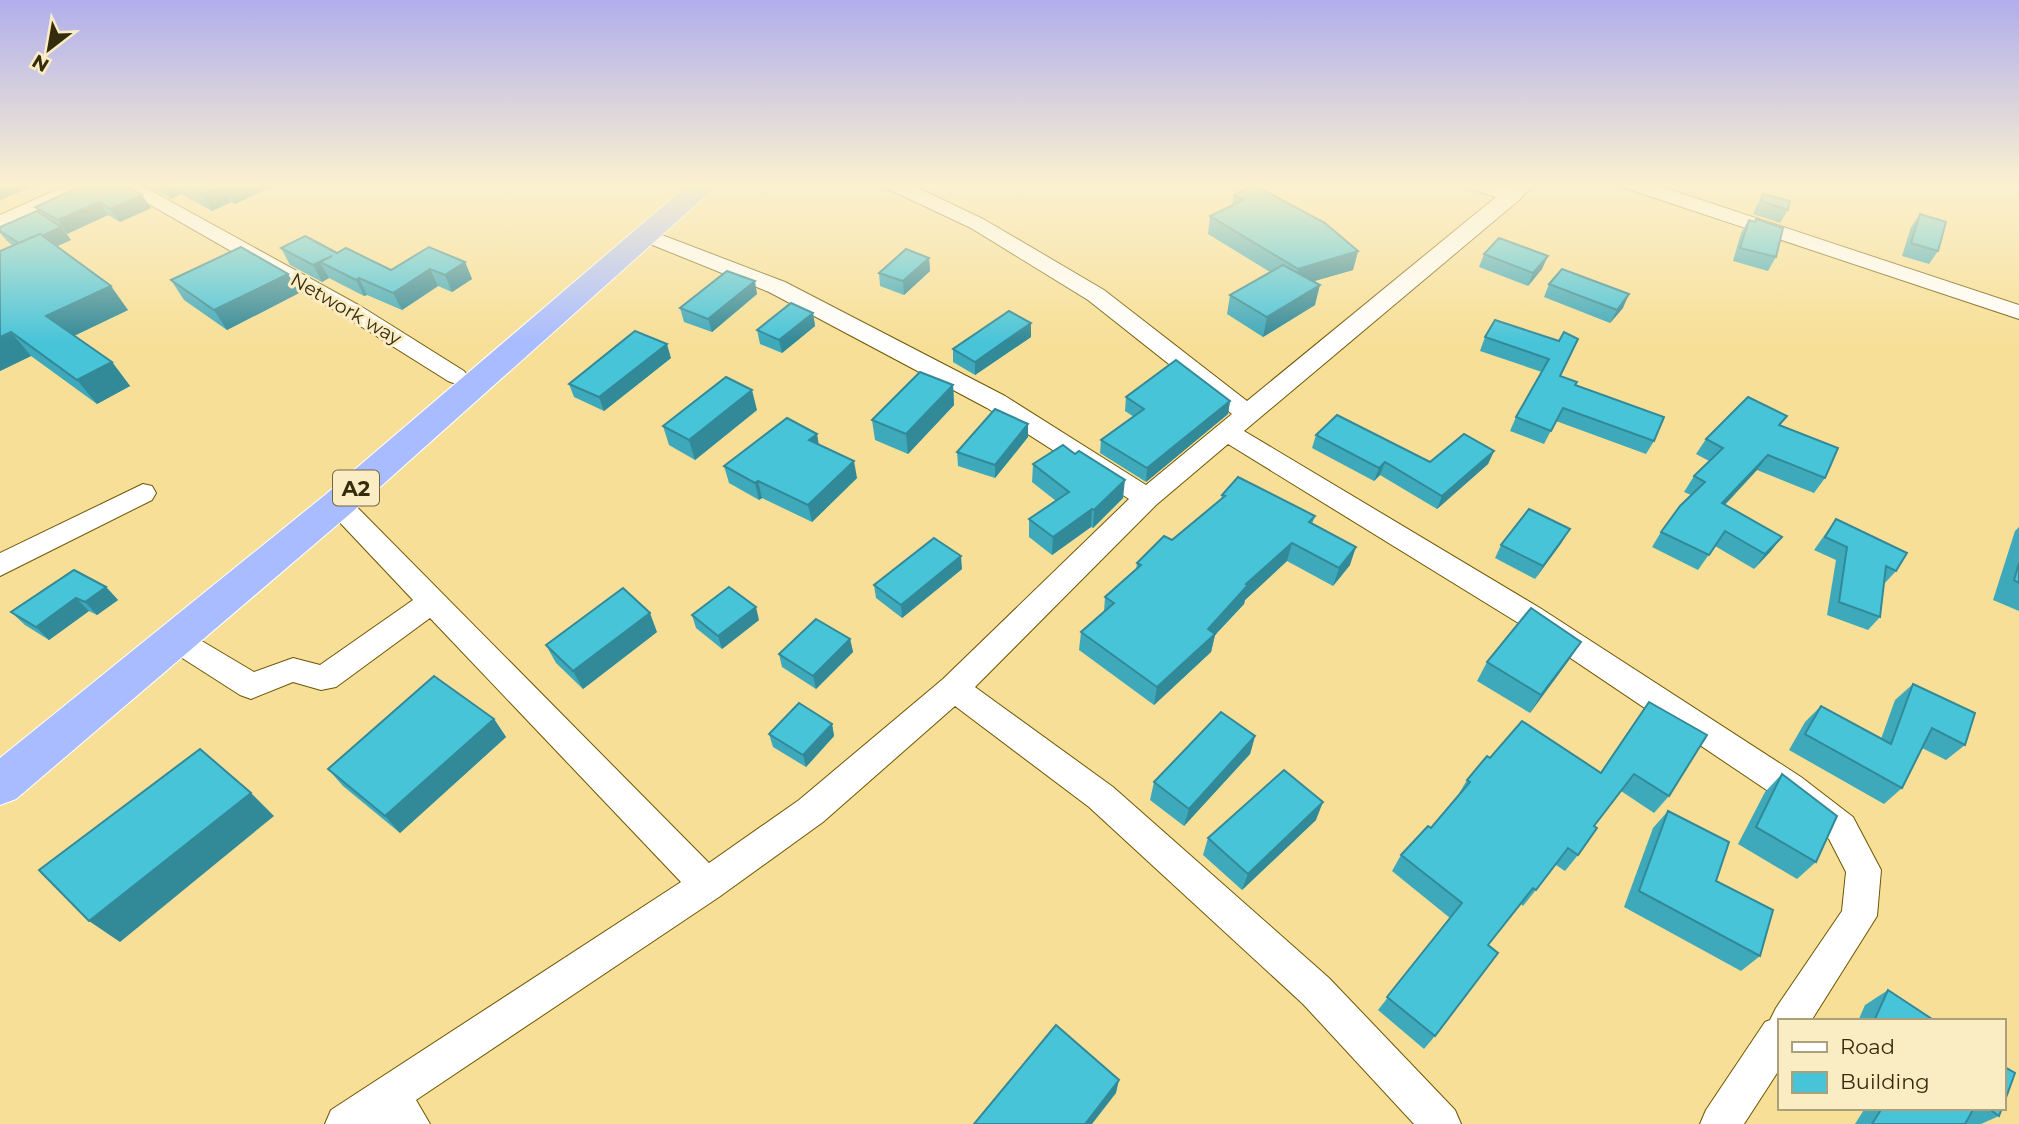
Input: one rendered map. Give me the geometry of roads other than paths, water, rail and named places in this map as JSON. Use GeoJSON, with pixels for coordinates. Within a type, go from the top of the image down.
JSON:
{"type":"FeatureCollection","features":[{"type":"Feature","properties":{"kind":"highway","name":"A2"},"geometry":{"type":"LineString","coordinates":[[0,759],[623,236]]}},
{"type":"Feature","properties":{"kind":"highway","name":"A2"},"geometry":{"type":"LineString","coordinates":[[0,785],[338,504],[646,236]]}},
{"type":"Feature","properties":{"kind":"street","name":"Network way"},"geometry":{"type":"LineString","coordinates":[[218,236],[354,312],[456,376]]}},
{"type":"Feature","properties":{"kind":"street"},"geometry":{"type":"LineString","coordinates":[[648,236],[777,287],[984,395],[1147,498]]}},
{"type":"Feature","properties":{"kind":"street"},"geometry":{"type":"LineString","coordinates":[[999,236],[1096,295],[1238,424],[1788,787],[1841,828],[1864,870],[1859,916],[1790,1019]]}},
{"type":"Feature","properties":{"kind":"street"},"geometry":{"type":"LineString","coordinates":[[345,1124],[399,1110],[811,811],[954,688],[1147,498],[1462,236]]}},
{"type":"Feature","properties":{"kind":"street"},"geometry":{"type":"LineString","coordinates":[[1791,236],[2019,312]]}},
{"type":"Feature","properties":{"kind":"street"},"geometry":{"type":"LineString","coordinates":[[0,565],[143,493]]}},
{"type":"Feature","properties":{"kind":"street"},"geometry":{"type":"LineString","coordinates":[[338,504],[707,885]]}},
{"type":"Feature","properties":{"kind":"street"},"geometry":{"type":"LineString","coordinates":[[175,639],[251,686],[289,670],[301,670],[317,678],[325,678],[432,601]]}},
{"type":"Feature","properties":{"kind":"street"},"geometry":{"type":"LineString","coordinates":[[954,688],[1101,797],[1316,991],[1441,1124]]}},
{"type":"Feature","properties":{"kind":"street"},"geometry":{"type":"LineString","coordinates":[[1720,1124],[1778,1037]]}}]}
